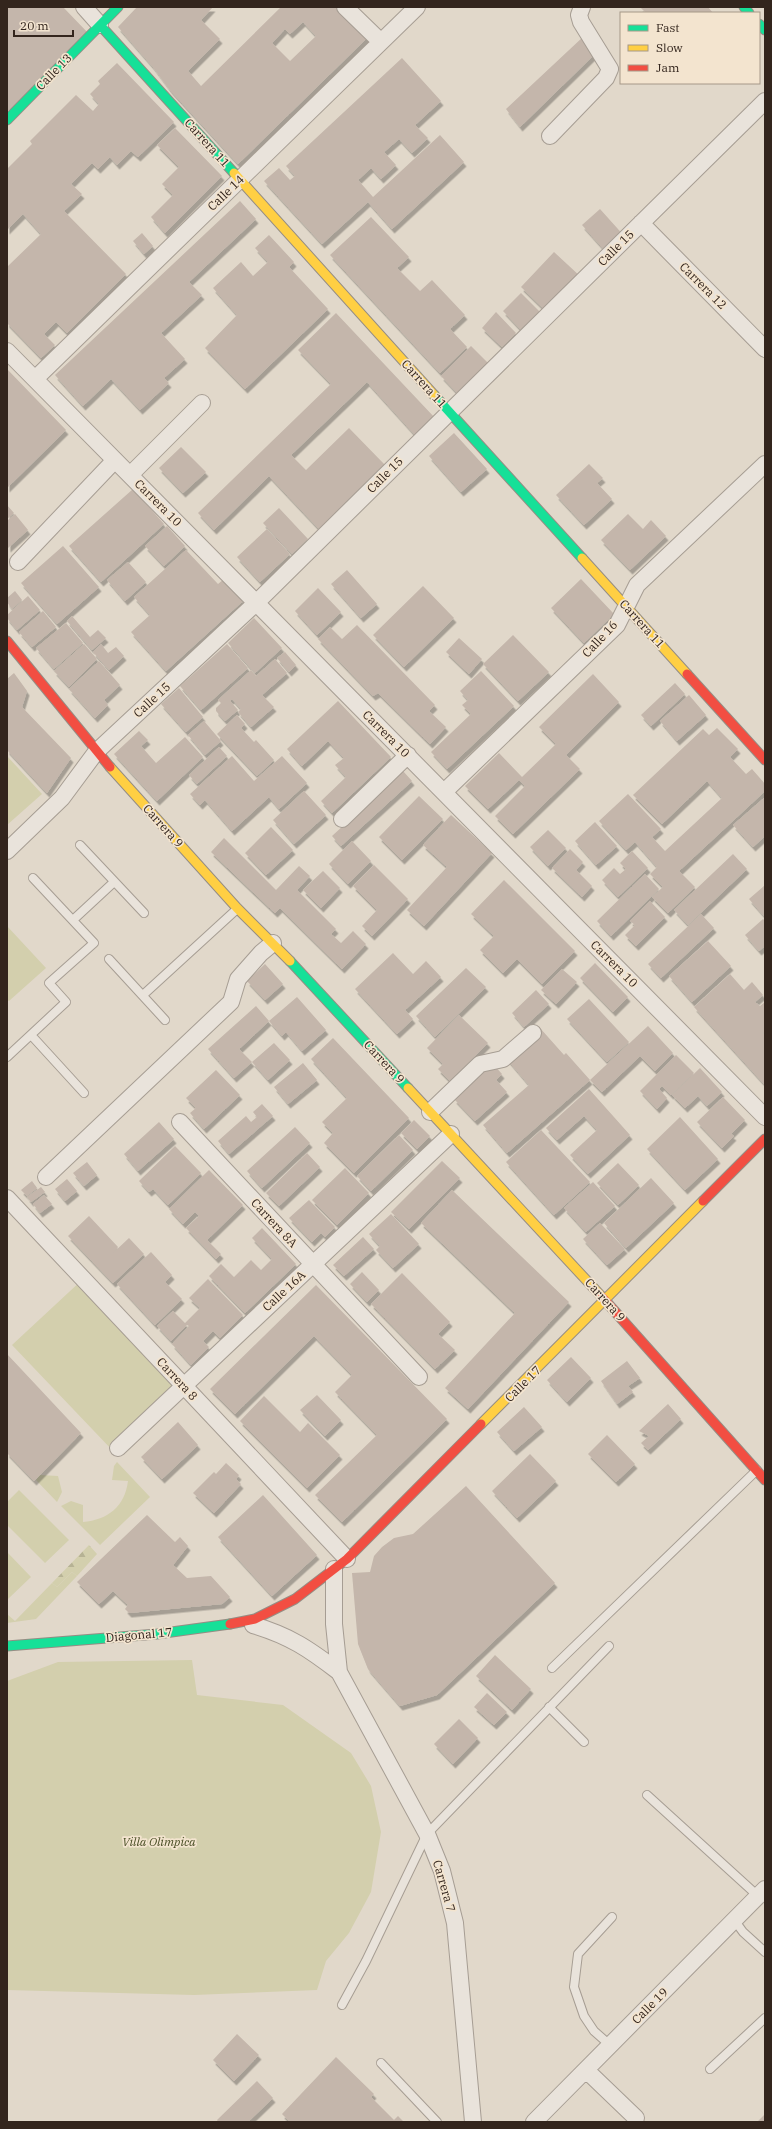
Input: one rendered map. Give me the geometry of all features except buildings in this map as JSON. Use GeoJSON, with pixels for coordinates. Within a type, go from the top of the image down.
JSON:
{"type":"FeatureCollection","features":[{"type":"Feature","properties":{"kind":"main road","name":"Calle 13"},"geometry":{"type":"LineString","coordinates":[[7,120],[118,7]]}},
{"type":"Feature","properties":{"kind":"main road","name":"Carrera 11"},"geometry":{"type":"LineString","coordinates":[[100,25],[765,760]]}},
{"type":"Feature","properties":{"kind":"main road","name":"Carrera 9"},"geometry":{"type":"LineString","coordinates":[[7,641],[96,752],[238,908],[273,943],[606,1301],[758,1470],[765,1480]]}},
{"type":"Feature","properties":{"kind":"main road","name":"Calle 17"},"geometry":{"type":"LineString","coordinates":[[268,1613],[295,1599],[347,1559],[606,1301],[765,1139]]}},
{"type":"Feature","properties":{"kind":"main road","name":"Diagonal 17"},"geometry":{"type":"LineString","coordinates":[[7,1646],[157,1634],[206,1628],[255,1619],[268,1613]]}},
{"type":"Feature","properties":{"kind":"street","name":"Carrera 11"},"geometry":{"type":"LineString","coordinates":[[84,7],[100,25]]}},
{"type":"Feature","properties":{"kind":"street"},"geometry":{"type":"LineString","coordinates":[[345,7],[381,42]]}},
{"type":"Feature","properties":{"kind":"street","name":"Calle 14"},"geometry":{"type":"LineString","coordinates":[[35,379],[417,7]]}},
{"type":"Feature","properties":{"kind":"street"},"geometry":{"type":"LineString","coordinates":[[550,136],[606,78],[610,69],[581,22],[579,15],[582,7]]}},
{"type":"Feature","properties":{"kind":"street","name":"Calle 15"},"geometry":{"type":"LineString","coordinates":[[7,851],[62,798],[96,752],[257,602],[765,101]]}},
{"type":"Feature","properties":{"kind":"street","name":"Carrera 12"},"geometry":{"type":"LineString","coordinates":[[641,224],[765,349]]}},
{"type":"Feature","properties":{"kind":"street","name":"Carrera 10"},"geometry":{"type":"LineString","coordinates":[[7,351],[765,1117]]}},
{"type":"Feature","properties":{"kind":"street"},"geometry":{"type":"LineString","coordinates":[[130,475],[202,403]]}},
{"type":"Feature","properties":{"kind":"street"},"geometry":{"type":"LineString","coordinates":[[18,562],[115,460]]}},
{"type":"Feature","properties":{"kind":"street","name":"Calle 16"},"geometry":{"type":"LineString","coordinates":[[444,792],[617,625],[625,605],[637,584],[765,464]]}},
{"type":"Feature","properties":{"kind":"street"},"geometry":{"type":"LineString","coordinates":[[342,819],[408,756]]}},
{"type":"Feature","properties":{"kind":"street"},"geometry":{"type":"LineString","coordinates":[[46,1176],[232,1002],[238,979],[261,953],[273,943]]}},
{"type":"Feature","properties":{"kind":"street"},"geometry":{"type":"LineString","coordinates":[[430,1112],[480,1064],[503,1059],[533,1033]]}},
{"type":"Feature","properties":{"kind":"street","name":"Carrera 8A"},"geometry":{"type":"LineString","coordinates":[[180,1122],[419,1377]]}},
{"type":"Feature","properties":{"kind":"street","name":"Calle 16A"},"geometry":{"type":"LineString","coordinates":[[118,1448],[451,1134]]}},
{"type":"Feature","properties":{"kind":"street","name":"Carrera 8"},"geometry":{"type":"LineString","coordinates":[[7,1198],[347,1559]]}},
{"type":"Feature","properties":{"kind":"street","name":"Carrera 7"},"geometry":{"type":"LineString","coordinates":[[334,1569],[334,1624],[339,1672],[427,1834],[442,1871],[455,1923],[473,2122]]}},
{"type":"Feature","properties":{"kind":"street","name":"Carrera 7"},"geometry":{"type":"LineString","coordinates":[[253,1625],[278,1632],[294,1640],[339,1672]]}},
{"type":"Feature","properties":{"kind":"street","name":"Calle 19"},"geometry":{"type":"LineString","coordinates":[[534,2122],[762,1893]]}},
{"type":"Feature","properties":{"kind":"street"},"geometry":{"type":"LineString","coordinates":[[586,2070],[636,2118]]}},
{"type":"Feature","properties":{"kind":"lane"},"geometry":{"type":"LineString","coordinates":[[7,658],[15,650]]}},
{"type":"Feature","properties":{"kind":"lane"},"geometry":{"type":"LineString","coordinates":[[80,845],[144,913]]}},
{"type":"Feature","properties":{"kind":"lane"},"geometry":{"type":"LineString","coordinates":[[7,1057],[66,1002],[48,983],[94,943],[33,878]]}},
{"type":"Feature","properties":{"kind":"lane"},"geometry":{"type":"LineString","coordinates":[[73,920],[114,882]]}},
{"type":"Feature","properties":{"kind":"lane"},"geometry":{"type":"LineString","coordinates":[[143,995],[238,908]]}},
{"type":"Feature","properties":{"kind":"lane"},"geometry":{"type":"LineString","coordinates":[[109,959],[165,1020]]}},
{"type":"Feature","properties":{"kind":"lane"},"geometry":{"type":"LineString","coordinates":[[31,1035],[84,1093]]}},
{"type":"Feature","properties":{"kind":"lane"},"geometry":{"type":"LineString","coordinates":[[552,1668],[758,1470]]}},
{"type":"Feature","properties":{"kind":"lane"},"geometry":{"type":"LineString","coordinates":[[342,2005],[366,1961],[427,1834],[609,1646]]}},
{"type":"Feature","properties":{"kind":"lane"},"geometry":{"type":"LineString","coordinates":[[549,1707],[584,1742]]}},
{"type":"Feature","properties":{"kind":"lane"},"geometry":{"type":"LineString","coordinates":[[647,1795],[762,1893]]}},
{"type":"Feature","properties":{"kind":"lane"},"geometry":{"type":"LineString","coordinates":[[611,2046],[594,2031],[584,2016],[574,1987],[578,1954],[612,1917]]}},
{"type":"Feature","properties":{"kind":"lane"},"geometry":{"type":"LineString","coordinates":[[735,1921],[743,1932],[765,1952]]}},
{"type":"Feature","properties":{"kind":"lane"},"geometry":{"type":"LineString","coordinates":[[710,2069],[765,2018]]}},
{"type":"Feature","properties":{"kind":"lane"},"geometry":{"type":"LineString","coordinates":[[381,2063],[438,2122]]}},
{"type":"Feature","properties":{"kind":"green space"},"geometry":{"type":"Polygon","coordinates":[[[7,756],[42,794],[7,825],[7,756]]]}},
{"type":"Feature","properties":{"kind":"green space"},"geometry":{"type":"Polygon","coordinates":[[[7,926],[46,968],[9,1001],[7,1000],[7,926]]]}},
{"type":"Feature","properties":{"kind":"green space"},"geometry":{"type":"Polygon","coordinates":[[[83,1279],[184,1386],[114,1452],[12,1345],[83,1279]]]}},
{"type":"Feature","properties":{"kind":"green space"},"geometry":{"type":"Polygon","coordinates":[[[117,1462],[150,1497],[100,1545],[61,1506],[71,1501],[83,1505],[83,1522],[100,1518],[114,1510],[123,1498],[128,1481],[112,1480],[114,1466],[117,1462]]]}},
{"type":"Feature","properties":{"kind":"green space"},"geometry":{"type":"Polygon","coordinates":[[[40,1475],[58,1476],[62,1492],[57,1502],[36,1480],[40,1475]]]}},
{"type":"Feature","properties":{"kind":"green space"},"geometry":{"type":"Polygon","coordinates":[[[19,1490],[69,1540],[45,1563],[7,1525],[7,1502],[19,1490]]]}},
{"type":"Feature","properties":{"kind":"green space"},"geometry":{"type":"Polygon","coordinates":[[[89,1545],[97,1554],[77,1576],[72,1572],[57,1587],[52,1583],[89,1545]]]}},
{"type":"Feature","properties":{"kind":"green space"},"geometry":{"type":"Polygon","coordinates":[[[7,1552],[31,1577],[8,1599],[7,1598],[7,1552]]]}},
{"type":"Feature","properties":{"kind":"green space"},"geometry":{"type":"Polygon","coordinates":[[[72,1572],[77,1576],[36,1619],[7,1623],[7,1614],[15,1621],[52,1583],[57,1587],[72,1572]]]}},
{"type":"Feature","properties":{"kind":"green space","name":"Villa Olimpica"},"geometry":{"type":"Polygon","coordinates":[[[192,1660],[197,1695],[283,1705],[351,1753],[371,1786],[381,1832],[371,1892],[349,1933],[326,1961],[317,1990],[194,1995],[7,1990],[7,1681],[58,1662],[192,1660]]]}},
{"type":"Feature","properties":{"kind":"traffic: fast"},"geometry":{"type":"LineString","coordinates":[[7,120],[118,7]]}},
{"type":"Feature","properties":{"kind":"traffic: fast"},"geometry":{"type":"LineString","coordinates":[[744,7],[748,12]]}},
{"type":"Feature","properties":{"kind":"traffic: fast"},"geometry":{"type":"LineString","coordinates":[[100,25],[234,173]]}},
{"type":"Feature","properties":{"kind":"traffic: fast"},"geometry":{"type":"LineString","coordinates":[[760,25],[765,30]]}},
{"type":"Feature","properties":{"kind":"traffic: fast"},"geometry":{"type":"LineString","coordinates":[[434,395],[582,558]]}},
{"type":"Feature","properties":{"kind":"traffic: fast"},"geometry":{"type":"LineString","coordinates":[[290,961],[408,1088]]}},
{"type":"Feature","properties":{"kind":"traffic: fast"},"geometry":{"type":"LineString","coordinates":[[7,1646],[157,1634],[230,1624]]}},
{"type":"Feature","properties":{"kind":"traffic: slow"},"geometry":{"type":"LineString","coordinates":[[234,173],[434,395]]}},
{"type":"Feature","properties":{"kind":"traffic: slow"},"geometry":{"type":"LineString","coordinates":[[582,558],[687,674]]}},
{"type":"Feature","properties":{"kind":"traffic: slow"},"geometry":{"type":"LineString","coordinates":[[110,767],[237,908],[290,961]]}},
{"type":"Feature","properties":{"kind":"traffic: slow"},"geometry":{"type":"LineString","coordinates":[[408,1088],[602,1297]]}},
{"type":"Feature","properties":{"kind":"traffic: slow"},"geometry":{"type":"LineString","coordinates":[[481,1424],[703,1201]]}},
{"type":"Feature","properties":{"kind":"traffic: jam"},"geometry":{"type":"LineString","coordinates":[[7,641],[110,767]]}},
{"type":"Feature","properties":{"kind":"traffic: jam"},"geometry":{"type":"LineString","coordinates":[[687,674],[765,760]]}},
{"type":"Feature","properties":{"kind":"traffic: jam"},"geometry":{"type":"LineString","coordinates":[[703,1201],[765,1139]]}},
{"type":"Feature","properties":{"kind":"traffic: jam"},"geometry":{"type":"LineString","coordinates":[[602,1297],[765,1480]]}},
{"type":"Feature","properties":{"kind":"traffic: jam"},"geometry":{"type":"LineString","coordinates":[[230,1624],[255,1619],[295,1599],[347,1559],[481,1424]]}}]}
